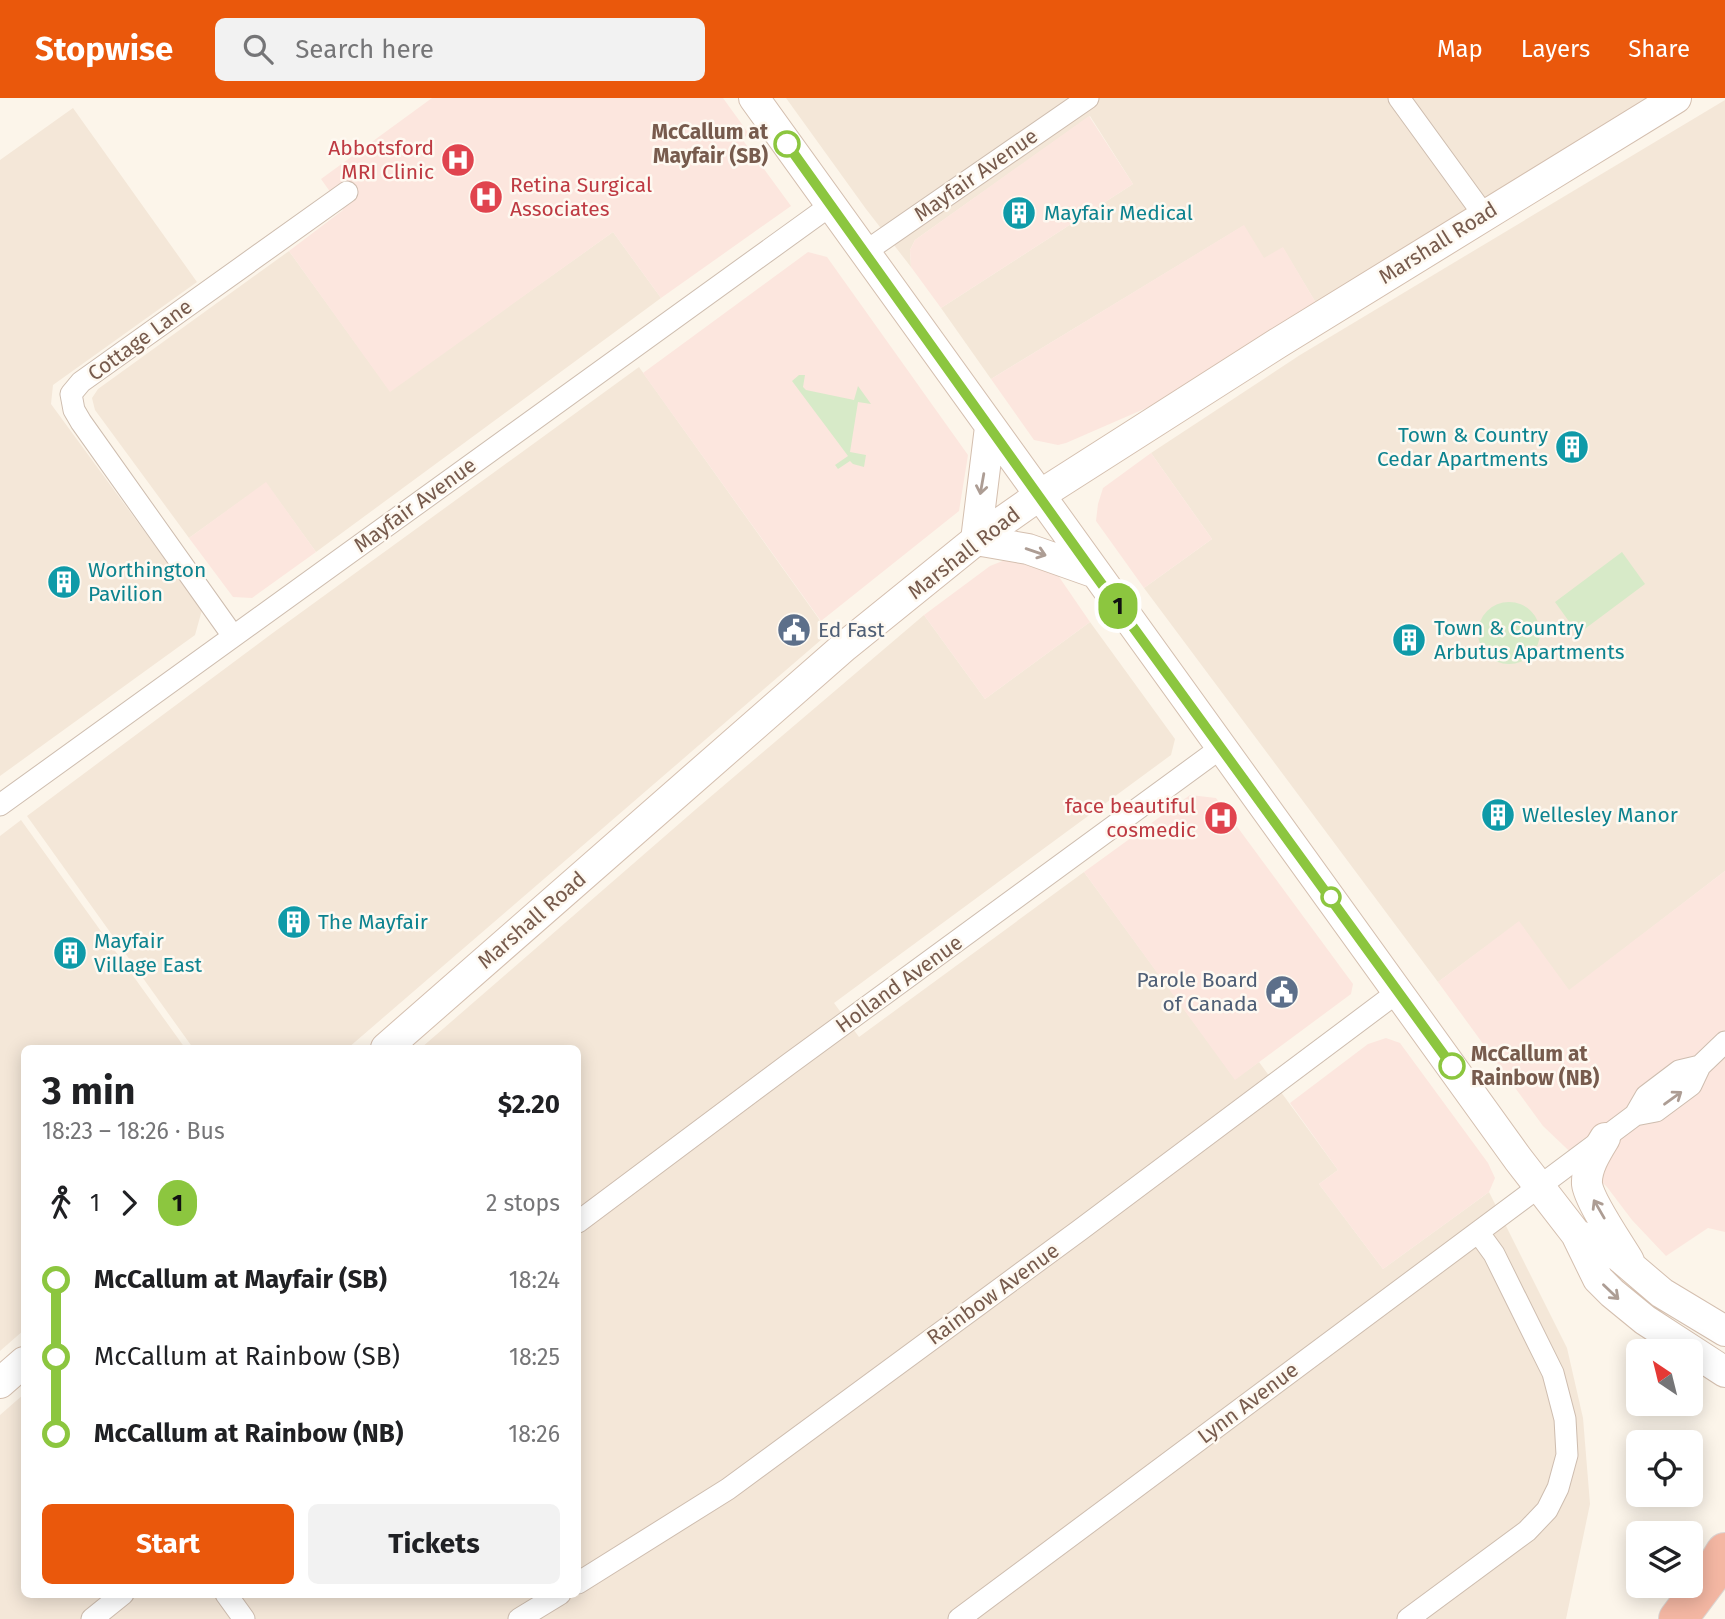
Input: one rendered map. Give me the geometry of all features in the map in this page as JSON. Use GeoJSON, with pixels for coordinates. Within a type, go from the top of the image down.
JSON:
{"type":"FeatureCollection","features":[{"type":"Feature","properties":{"kind":"highway"},"geometry":{"type":"LineString","coordinates":[[1678,1619],[1712,1575],[1725,1552]]}},
{"type":"Feature","properties":{"kind":"main road"},"geometry":{"type":"LineString","coordinates":[[754,98],[1093,572],[1399,991],[1539,1188],[1576,1234],[1598,1279],[1645,1321],[1725,1372]]}},
{"type":"Feature","properties":{"kind":"main road","name":"Marshall Road"},"geometry":{"type":"LineString","coordinates":[[389,1045],[845,646],[976,540],[1040,495],[1278,342],[1676,98]]}},
{"type":"Feature","properties":{"kind":"main road"},"geometry":{"type":"LineString","coordinates":[[990,427],[976,540],[1028,549],[1093,572]]}},
{"type":"Feature","properties":{"kind":"main road"},"geometry":{"type":"LineString","coordinates":[[1605,1138],[1591,1163],[1587,1184],[1594,1202],[1633,1268]]}},
{"type":"Feature","properties":{"kind":"main road"},"geometry":{"type":"LineString","coordinates":[[1576,1234],[1615,1253],[1662,1293],[1725,1331]]}},
{"type":"Feature","properties":{"kind":"main road"},"geometry":{"type":"LineString","coordinates":[[0,1383],[21,1365]]}},
{"type":"Feature","properties":{"kind":"street","name":"Mayfair Avenue"},"geometry":{"type":"LineString","coordinates":[[865,252],[1087,98]]}},
{"type":"Feature","properties":{"kind":"street"},"geometry":{"type":"LineString","coordinates":[[1399,98],[1484,215]]}},
{"type":"Feature","properties":{"kind":"street","name":"Cottage Lane"},"geometry":{"type":"LineString","coordinates":[[233,636],[81,422],[74,410],[71,394],[81,382],[346,192]]}},
{"type":"Feature","properties":{"kind":"street","name":"Mayfair Avenue"},"geometry":{"type":"LineString","coordinates":[[0,806],[831,205]]}},
{"type":"Feature","properties":{"kind":"street","name":"Holland Avenue"},"geometry":{"type":"LineString","coordinates":[[581,1220],[1222,747]]}},
{"type":"Feature","properties":{"kind":"street","name":"Rainbow Avenue"},"geometry":{"type":"LineString","coordinates":[[581,1581],[728,1489],[1091,1223],[1399,991]]}},
{"type":"Feature","properties":{"kind":"street","name":"Lynn Avenue"},"geometry":{"type":"LineString","coordinates":[[958,1619],[1635,1115],[1656,1111],[1691,1085],[1700,1066],[1725,1042]]}},
{"type":"Feature","properties":{"kind":"street"},"geometry":{"type":"LineString","coordinates":[[1408,1619],[1527,1531],[1547,1510],[1558,1488],[1567,1455],[1565,1419],[1553,1373],[1494,1254],[1478,1232]]}},
{"type":"Feature","properties":{"kind":"street"},"geometry":{"type":"LineString","coordinates":[[92,1619],[118,1598]]}},
{"type":"Feature","properties":{"kind":"street"},"geometry":{"type":"LineString","coordinates":[[229,1598],[244,1619]]}},
{"type":"Feature","properties":{"kind":"street"},"geometry":{"type":"LineString","coordinates":[[519,1619],[553,1598]]}},
{"type":"Feature","properties":{"kind":"shaded area"},"geometry":{"type":"Polygon","coordinates":[[[432,98],[723,98],[749,134],[742,139],[791,206],[661,298],[613,232],[390,392],[289,251],[343,210],[321,179],[432,98]]]}},
{"type":"Feature","properties":{"kind":"shaded area"},"geometry":{"type":"Polygon","coordinates":[[[786,98],[1394,98],[1474,214],[1319,308],[1283,248],[1264,259],[1243,226],[991,379],[941,308],[1133,184],[1090,116],[915,240],[910,250],[911,267],[786,98]]]}},
{"type":"Feature","properties":{"kind":"shaded area"},"geometry":{"type":"Polygon","coordinates":[[[1404,98],[1661,98],[1483,208],[1404,98]]]}},
{"type":"Feature","properties":{"kind":"shaded area"},"geometry":{"type":"Polygon","coordinates":[[[1725,100],[1725,871],[1569,991],[1519,922],[1438,982],[1144,588],[1212,539],[1151,453],[1300,355],[1725,100]]]}},
{"type":"Feature","properties":{"kind":"shaded area"},"geometry":{"type":"Polygon","coordinates":[[[73,108],[197,282],[53,385],[51,404],[202,610],[195,635],[0,776],[0,160],[73,108]]]}},
{"type":"Feature","properties":{"kind":"shaded area","name":"Mayfair Medical"},"geometry":{"type":"Polygon","coordinates":[[[1089,116],[1133,184],[941,308],[911,267],[910,250],[915,240],[1089,116]]]}},
{"type":"Feature","properties":{"kind":"shaded area"},"geometry":{"type":"Polygon","coordinates":[[[1244,225],[1264,258],[1283,247],[1319,308],[1174,396],[1066,443],[1058,445],[1034,440],[991,379],[1244,225]]]}},
{"type":"Feature","properties":{"kind":"shaded area"},"geometry":{"type":"Polygon","coordinates":[[[613,232],[661,298],[316,552],[266,483],[189,538],[95,410],[92,398],[98,389],[289,251],[390,391],[613,232]]]}},
{"type":"Feature","properties":{"kind":"shaded area"},"geometry":{"type":"Polygon","coordinates":[[[808,252],[827,257],[968,455],[959,511],[821,621],[643,373],[808,252]]]}},
{"type":"Feature","properties":{"kind":"shaded area"},"geometry":{"type":"Polygon","coordinates":[[[639,367],[829,633],[351,1045],[191,1045],[27,816],[270,635],[639,367]]]}},
{"type":"Feature","properties":{"kind":"shaded area"},"geometry":{"type":"Polygon","coordinates":[[[1151,453],[1212,539],[1144,588],[1096,521],[1103,488],[1151,453]]]}},
{"type":"Feature","properties":{"kind":"shaded area"},"geometry":{"type":"Polygon","coordinates":[[[266,482],[316,552],[252,598],[233,597],[189,538],[266,482]]]}},
{"type":"Feature","properties":{"kind":"shaded area"},"geometry":{"type":"Polygon","coordinates":[[[1005,560],[1027,561],[1055,571],[1090,622],[985,699],[924,615],[990,566],[1005,560]]]}},
{"type":"Feature","properties":{"kind":"shaded area"},"geometry":{"type":"Polygon","coordinates":[[[924,615],[985,699],[1090,622],[1175,739],[1171,755],[834,1003],[859,1037],[1084,872],[1235,1079],[1259,1062],[1338,1170],[1319,1184],[1383,1269],[1489,1192],[1567,1348],[1583,1418],[1590,1504],[1566,1619],[0,1619],[0,1415],[21,1397],[21,1598],[581,1598],[581,1045],[424,1045],[924,615]]]}},
{"type":"Feature","properties":{"kind":"shaded area"},"geometry":{"type":"Polygon","coordinates":[[[1190,795],[1216,798],[1353,984],[1351,994],[1235,1080],[1084,872],[1190,795]]]}},
{"type":"Feature","properties":{"kind":"shaded area"},"geometry":{"type":"Polygon","coordinates":[[[21,820],[183,1045],[21,1045],[21,1333],[0,1351],[0,836],[21,820]]]}},
{"type":"Feature","properties":{"kind":"shaded area"},"geometry":{"type":"Polygon","coordinates":[[[1725,871],[1725,1232],[1708,1228],[1666,1256],[1632,1220],[1607,1187],[1543,1126],[1438,982],[1519,921],[1569,990],[1725,871]]]}},
{"type":"Feature","properties":{"kind":"shaded area"},"geometry":{"type":"Polygon","coordinates":[[[1386,1038],[1400,1043],[1488,1163],[1495,1178],[1489,1192],[1383,1269],[1319,1184],[1338,1170],[1290,1103],[1368,1044],[1386,1038]]]}},
{"type":"Feature","properties":{"kind":"green space"},"geometry":{"type":"Polygon","coordinates":[[[799,375],[805,375],[803,387],[806,390],[854,400],[858,386],[871,404],[858,402],[850,452],[866,455],[864,467],[850,461],[838,469],[835,465],[848,456],[792,381],[799,375]]]}},
{"type":"Feature","properties":{"kind":"green space"},"geometry":{"type":"Polygon","coordinates":[[[1622,552],[1645,584],[1578,634],[1555,602],[1622,552]]]}},
{"type":"Feature","properties":{"kind":"green space"},"geometry":{"type":"Polygon","coordinates":[[[1509,602],[1521,604],[1531,611],[1538,621],[1538,645],[1531,655],[1521,662],[1509,664],[1497,662],[1487,655],[1480,645],[1478,633],[1480,621],[1487,611],[1497,604],[1509,602]]]}},
{"type":"Feature","properties":{"kind":"bus line","name":"1"},"geometry":{"type":"LineString","coordinates":[[787,144],[1093,572],[1452,1066]]}},
{"type":"Feature","properties":{"kind":"place","name":"McCallum at Mayfair (SB)"},"geometry":{"type":"Point","coordinates":[787,144]}},
{"type":"Feature","properties":{"kind":"place","name":"Abbotsford MRI Clinic"},"geometry":{"type":"Point","coordinates":[458,160]}},
{"type":"Feature","properties":{"kind":"place","name":"Retina Surgical Associates"},"geometry":{"type":"Point","coordinates":[486,197]}},
{"type":"Feature","properties":{"kind":"place","name":"Mayfair Medical"},"geometry":{"type":"Point","coordinates":[1019,213]}},
{"type":"Feature","properties":{"kind":"place","name":"Town & Country Cedar Apartments"},"geometry":{"type":"Point","coordinates":[1572,447]}},
{"type":"Feature","properties":{"kind":"place","name":"Worthington Pavilion"},"geometry":{"type":"Point","coordinates":[64,582]}},
{"type":"Feature","properties":{"kind":"place","name":"Ed Fast"},"geometry":{"type":"Point","coordinates":[794,630]}},
{"type":"Feature","properties":{"kind":"place","name":"Town & Country Arbutus Apartments"},"geometry":{"type":"Point","coordinates":[1409,640]}},
{"type":"Feature","properties":{"kind":"place","name":"Wellesley Manor"},"geometry":{"type":"Point","coordinates":[1498,815]}},
{"type":"Feature","properties":{"kind":"place","name":"face beautiful cosmedic"},"geometry":{"type":"Point","coordinates":[1221,818]}},
{"type":"Feature","properties":{"kind":"place","name":"The Mayfair"},"geometry":{"type":"Point","coordinates":[294,922]}},
{"type":"Feature","properties":{"kind":"place","name":"Mayfair Village East"},"geometry":{"type":"Point","coordinates":[70,953]}},
{"type":"Feature","properties":{"kind":"place","name":"Parole Board of Canada"},"geometry":{"type":"Point","coordinates":[1282,992]}},
{"type":"Feature","properties":{"kind":"place","name":"McCallum at Rainbow (NB)"},"geometry":{"type":"Point","coordinates":[1452,1066]}}]}
